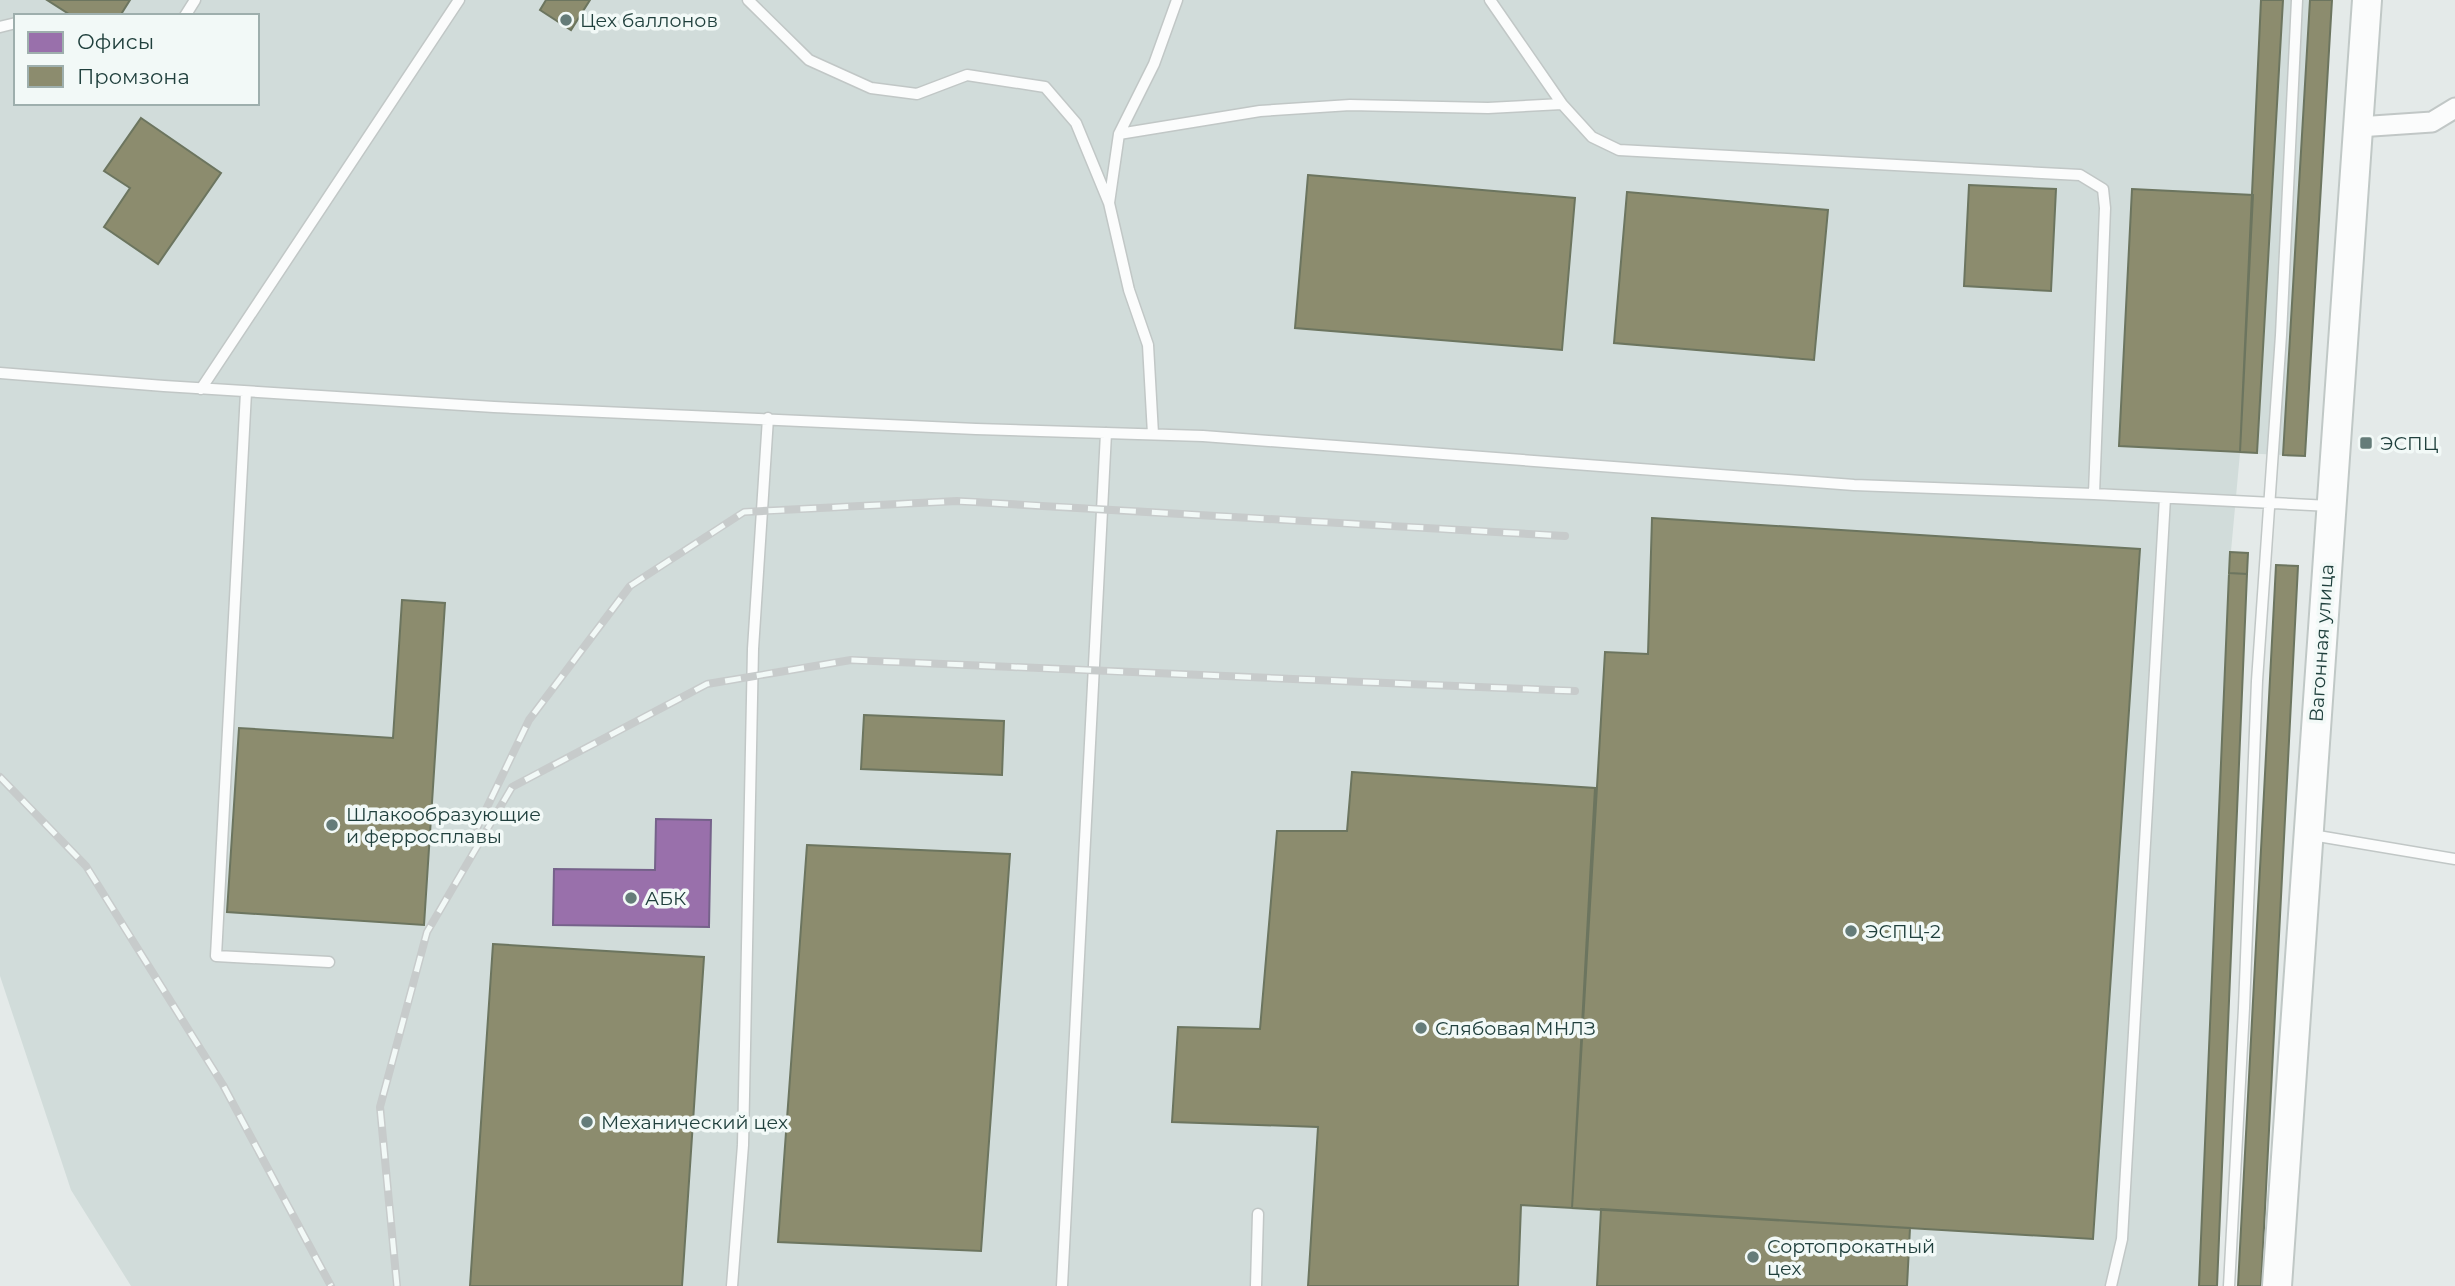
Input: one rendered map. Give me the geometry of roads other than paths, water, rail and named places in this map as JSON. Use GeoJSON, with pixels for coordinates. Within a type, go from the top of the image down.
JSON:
{"type":"FeatureCollection","features":[{"type":"Feature","properties":{"kind":"street","name":"Вагонная улица"},"geometry":{"type":"LineString","coordinates":[[2277,1286],[2367,0]]}},
{"type":"Feature","properties":{"kind":"street"},"geometry":{"type":"LineString","coordinates":[[2358,127],[2432,122],[2455,108]]}},
{"type":"Feature","properties":{"kind":"lane"},"geometry":{"type":"LineString","coordinates":[[201,388],[459,0]]}},
{"type":"Feature","properties":{"kind":"lane"},"geometry":{"type":"LineString","coordinates":[[748,0],[809,60],[871,88],[917,94],[967,75],[1045,87],[1076,123],[1110,203],[1129,290],[1148,345],[1153,434]]}},
{"type":"Feature","properties":{"kind":"lane"},"geometry":{"type":"LineString","coordinates":[[1110,203],[1119,134],[1154,64],[1177,0]]}},
{"type":"Feature","properties":{"kind":"lane"},"geometry":{"type":"LineString","coordinates":[[1490,0],[1562,104],[1592,137],[1619,150],[2080,175],[2103,189],[2105,208],[2094,494]]}},
{"type":"Feature","properties":{"kind":"lane"},"geometry":{"type":"LineString","coordinates":[[2229,1286],[2244,1008],[2256,694],[2281,335],[2297,0]]}},
{"type":"Feature","properties":{"kind":"lane"},"geometry":{"type":"LineString","coordinates":[[1119,134],[1259,111],[1350,105],[1488,108],[1562,104]]}},
{"type":"Feature","properties":{"kind":"lane"},"geometry":{"type":"LineString","coordinates":[[0,373],[494,407],[1203,436],[1854,485],[2330,506]]}},
{"type":"Feature","properties":{"kind":"lane"},"geometry":{"type":"LineString","coordinates":[[246,391],[216,956],[328,962]]}},
{"type":"Feature","properties":{"kind":"lane"},"geometry":{"type":"LineString","coordinates":[[732,1286],[743,1144],[753,649],[768,418]]}},
{"type":"Feature","properties":{"kind":"lane"},"geometry":{"type":"LineString","coordinates":[[1062,1286],[1106,433]]}},
{"type":"Feature","properties":{"kind":"lane"},"geometry":{"type":"LineString","coordinates":[[2111,1286],[2122,1239],[2165,498]]}},
{"type":"Feature","properties":{"kind":"lane"},"geometry":{"type":"LineString","coordinates":[[2308,834],[2455,859]]}},
{"type":"Feature","properties":{"kind":"lane"},"geometry":{"type":"LineString","coordinates":[[1256,1286],[1258,1214]]}},
{"type":"Feature","properties":{"kind":"railway"},"geometry":{"type":"LineString","coordinates":[[477,828],[529,720],[630,586],[744,512],[957,501],[1565,536]]}},
{"type":"Feature","properties":{"kind":"railway"},"geometry":{"type":"LineString","coordinates":[[397,1286],[380,1107],[427,932],[512,787],[707,684],[851,660],[1575,691]]}},
{"type":"Feature","properties":{"kind":"railway"},"geometry":{"type":"LineString","coordinates":[[0,777],[86,866],[223,1085],[331,1286]]}},
{"type":"Feature","properties":{"kind":"place","name":"Цех баллонов"},"geometry":{"type":"Point","coordinates":[566,20]}},
{"type":"Feature","properties":{"kind":"place","name":"ЭСПЦ"},"geometry":{"type":"Point","coordinates":[2366,443]}},
{"type":"Feature","properties":{"kind":"place","name":"Шлакообразующие и ферросплавы"},"geometry":{"type":"Point","coordinates":[332,825]}},
{"type":"Feature","properties":{"kind":"place","name":"АБК"},"geometry":{"type":"Point","coordinates":[631,898]}},
{"type":"Feature","properties":{"kind":"place","name":"ЭСПЦ-2"},"geometry":{"type":"Point","coordinates":[1851,931]}},
{"type":"Feature","properties":{"kind":"place","name":"Слябовая МНЛЗ"},"geometry":{"type":"Point","coordinates":[1421,1028]}},
{"type":"Feature","properties":{"kind":"place","name":"Механический цех"},"geometry":{"type":"Point","coordinates":[587,1122]}},
{"type":"Feature","properties":{"kind":"place","name":"Сортопрокатный цех"},"geometry":{"type":"Point","coordinates":[1753,1257]}}]}
